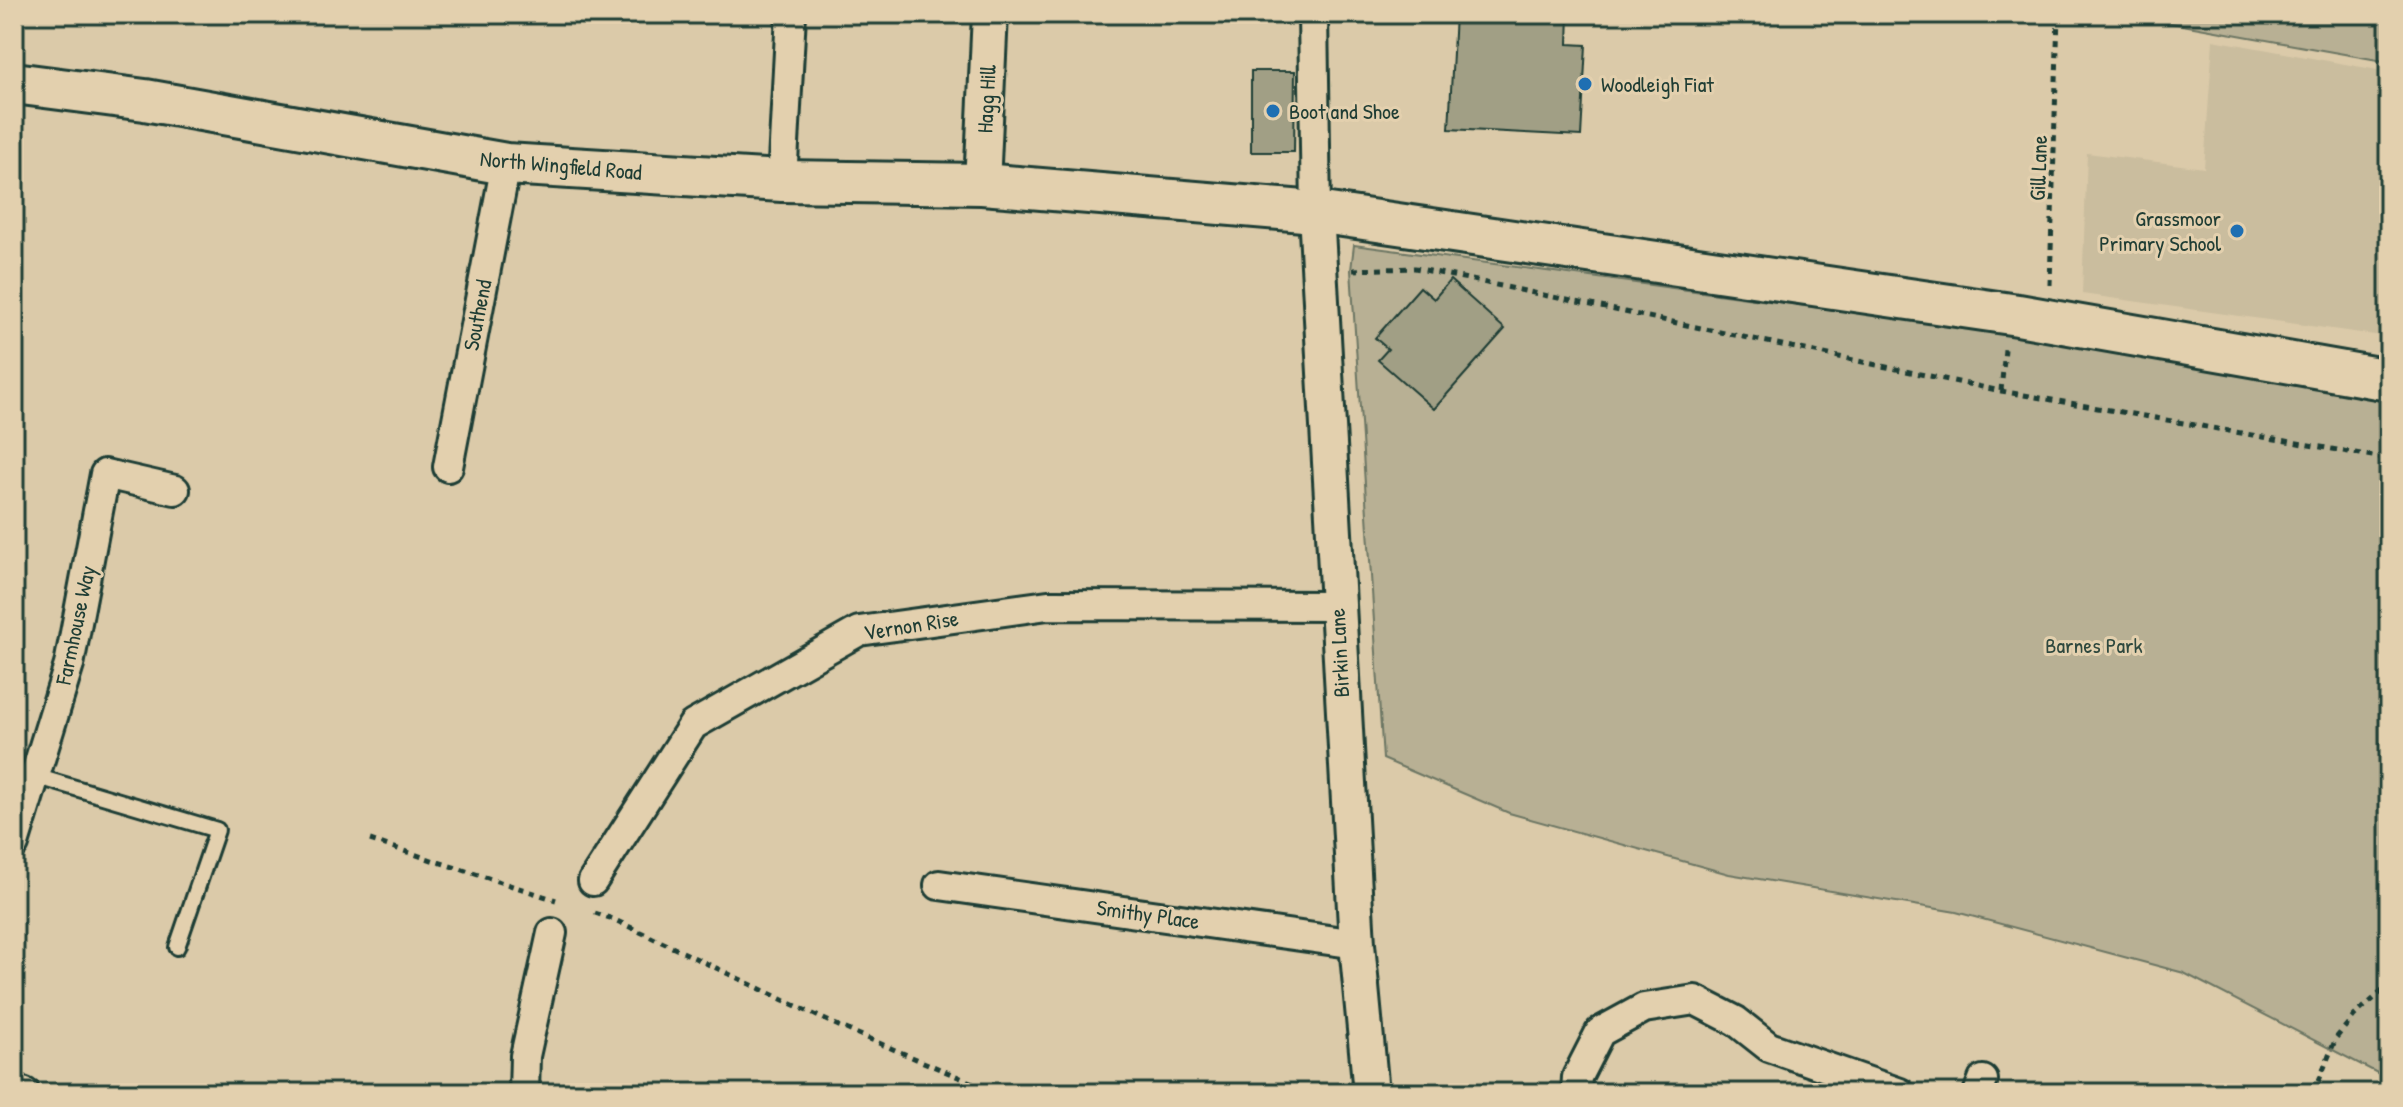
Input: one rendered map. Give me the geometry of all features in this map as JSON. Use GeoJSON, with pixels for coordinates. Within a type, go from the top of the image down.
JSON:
{"type":"FeatureCollection","features":[{"type":"Feature","properties":{"kind":"main road","name":"North Wingfield Road"},"geometry":{"type":"LineString","coordinates":[[14,83],[145,100],[506,164],[782,181],[982,184],[1316,212],[2018,315],[2389,380]]}},
{"type":"Feature","properties":{"kind":"street"},"geometry":{"type":"LineString","coordinates":[[782,181],[791,14]]}},
{"type":"Feature","properties":{"kind":"street","name":"Hagg Hill"},"geometry":{"type":"LineString","coordinates":[[982,184],[990,14]]}},
{"type":"Feature","properties":{"kind":"street"},"geometry":{"type":"LineString","coordinates":[[1313,14],[1316,212]]}},
{"type":"Feature","properties":{"kind":"street","name":"Southend"},"geometry":{"type":"LineString","coordinates":[[448,467],[506,164]]}},
{"type":"Feature","properties":{"kind":"street","name":"Birkin Lane"},"geometry":{"type":"LineString","coordinates":[[1316,212],[1357,944],[1371,1093]]}},
{"type":"Feature","properties":{"kind":"street","name":"Farmhouse Way"},"geometry":{"type":"LineString","coordinates":[[14,844],[69,665],[105,474],[175,490]]}},
{"type":"Feature","properties":{"kind":"street","name":"Vernon Rise"},"geometry":{"type":"LineString","coordinates":[[593,881],[693,725],[859,631],[1048,605],[1336,606]]}},
{"type":"Feature","properties":{"kind":"street","name":"Smithy Place"},"geometry":{"type":"LineString","coordinates":[[939,885],[1357,944]]}},
{"type":"Feature","properties":{"kind":"street"},"geometry":{"type":"LineString","coordinates":[[524,1093],[525,1056],[552,933]]}},
{"type":"Feature","properties":{"kind":"street"},"geometry":{"type":"LineString","coordinates":[[1576,1093],[1577,1077],[1600,1032],[1644,1008],[1695,1000],[1736,1021],[1769,1047],[1900,1093]]}},
{"type":"Feature","properties":{"kind":"street"},"geometry":{"type":"LineString","coordinates":[[14,1089],[25,1093]]}},
{"type":"Feature","properties":{"kind":"lane"},"geometry":{"type":"LineString","coordinates":[[35,776],[217,830],[177,947]]}},
{"type":"Feature","properties":{"kind":"path","name":"Gill Lane"},"geometry":{"type":"LineString","coordinates":[[2049,322],[2058,14]]}},
{"type":"Feature","properties":{"kind":"path"},"geometry":{"type":"LineString","coordinates":[[1319,269],[1415,268],[2001,391],[2389,459]]}},
{"type":"Feature","properties":{"kind":"path"},"geometry":{"type":"LineString","coordinates":[[370,840],[569,904]]}},
{"type":"Feature","properties":{"kind":"path"},"geometry":{"type":"LineString","coordinates":[[584,909],[613,919],[832,1023],[996,1093]]}},
{"type":"Feature","properties":{"kind":"path"},"geometry":{"type":"LineString","coordinates":[[2314,1093],[2336,1038],[2354,1016],[2389,985]]}},
{"type":"Feature","properties":{"kind":"shaded area","name":"Grassmoor Primary School"},"geometry":{"type":"Polygon","coordinates":[[[2213,40],[2389,72],[2389,337],[2082,294],[2087,153],[2204,168],[2213,40]]]}},
{"type":"Feature","properties":{"kind":"green space"},"geometry":{"type":"Polygon","coordinates":[[[2121,14],[2389,14],[2389,62],[2121,14]]]}},
{"type":"Feature","properties":{"kind":"green space","name":"Barnes Park"},"geometry":{"type":"Polygon","coordinates":[[[1354,245],[2007,333],[2389,396],[2389,1079],[2184,973],[1956,912],[1729,874],[1509,813],[1383,759],[1351,270],[1354,245]]]}},
{"type":"Feature","properties":{"kind":"building"},"geometry":{"type":"Polygon","coordinates":[[[1455,14],[1569,14],[1568,44],[1586,45],[1581,136],[1449,129],[1455,14]]]}},
{"type":"Feature","properties":{"kind":"building","name":"Boot and Shoe"},"geometry":{"type":"Polygon","coordinates":[[[1251,71],[1295,71],[1294,152],[1251,152],[1251,71]]]}},
{"type":"Feature","properties":{"kind":"building"},"geometry":{"type":"Polygon","coordinates":[[[1450,280],[1505,329],[1434,409],[1378,360],[1388,349],[1375,338],[1420,287],[1434,299],[1450,280]]]}},
{"type":"Feature","properties":{"kind":"place","name":"Woodleigh Fiat"},"geometry":{"type":"Point","coordinates":[1585,84]}},
{"type":"Feature","properties":{"kind":"place","name":"Boot and Shoe"},"geometry":{"type":"Point","coordinates":[1273,111]}},
{"type":"Feature","properties":{"kind":"place","name":"Grassmoor Primary School"},"geometry":{"type":"Point","coordinates":[2237,231]}}]}
